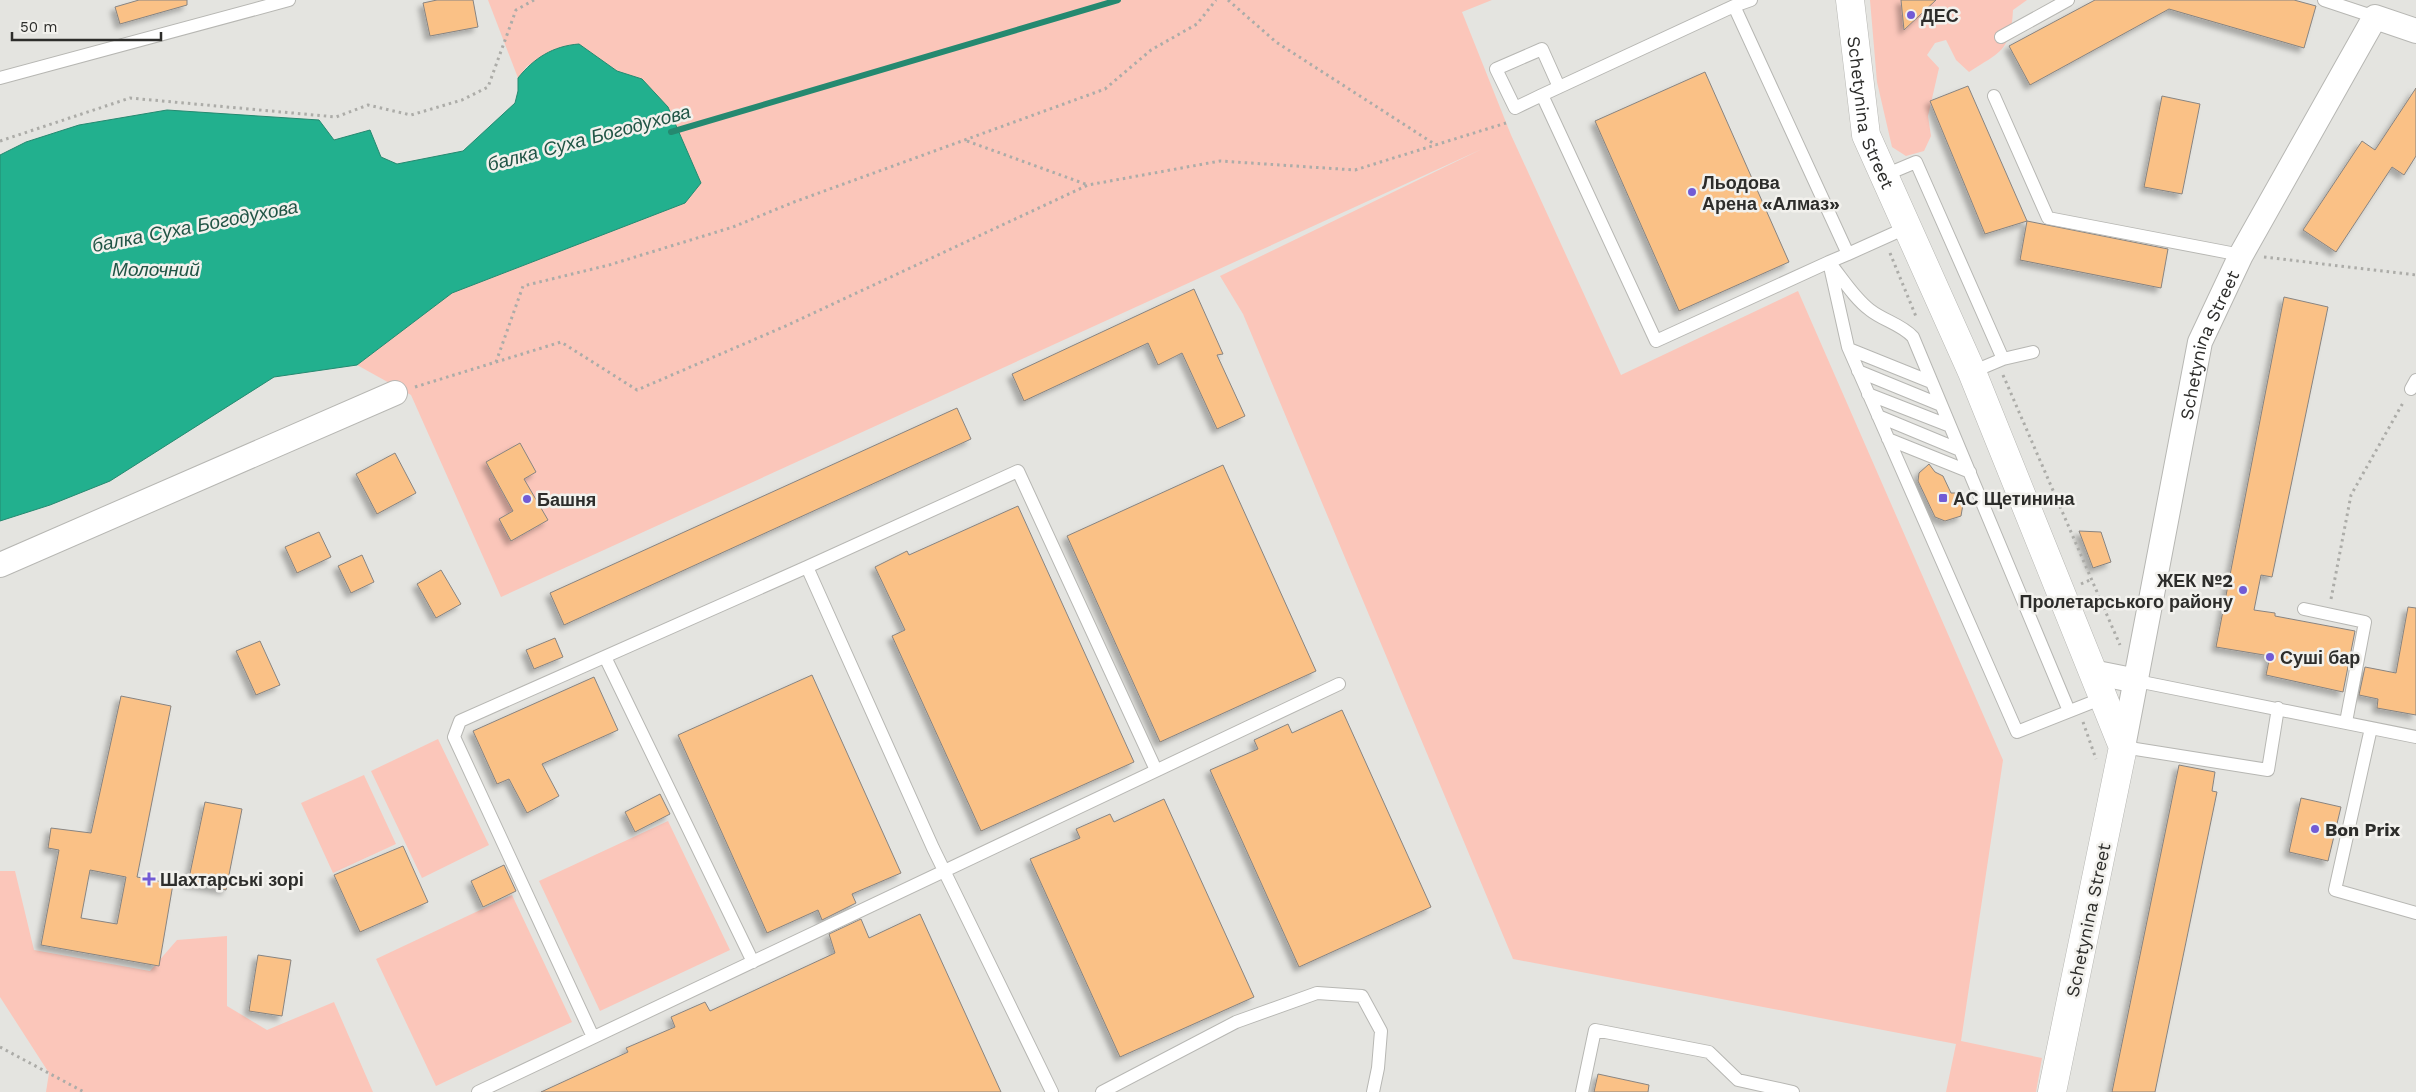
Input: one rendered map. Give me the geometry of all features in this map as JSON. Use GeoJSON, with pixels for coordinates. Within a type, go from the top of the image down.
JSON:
{"type":"FeatureCollection","features":[{"type":"Feature","properties":{"kind":"street","name":"Schetynina Street"},"geometry":{"type":"LineString","coordinates":[[1850,0],[1866,135],[1972,372],[2123,747]]}},
{"type":"Feature","properties":{"kind":"street","name":"Schetynina Street"},"geometry":{"type":"LineString","coordinates":[[2052,1092],[2138,681],[2200,342],[2241,254],[2375,17]]}},
{"type":"Feature","properties":{"kind":"street"},"geometry":{"type":"LineString","coordinates":[[2375,17],[2416,31]]}},
{"type":"Feature","properties":{"kind":"street"},"geometry":{"type":"LineString","coordinates":[[0,565],[396,393]]}},
{"type":"Feature","properties":{"kind":"street"},"geometry":{"type":"LineString","coordinates":[[2092,672],[2138,681]]}},
{"type":"Feature","properties":{"kind":"lane"},"geometry":{"type":"LineString","coordinates":[[0,78],[289,0]]}},
{"type":"Feature","properties":{"kind":"lane"},"geometry":{"type":"LineString","coordinates":[[1560,87],[1542,49],[1496,69],[1515,108],[1750,0]]}},
{"type":"Feature","properties":{"kind":"lane"},"geometry":{"type":"LineString","coordinates":[[2001,37],[2068,0]]}},
{"type":"Feature","properties":{"kind":"lane"},"geometry":{"type":"LineString","coordinates":[[2324,0],[2375,17]]}},
{"type":"Feature","properties":{"kind":"lane"},"geometry":{"type":"LineString","coordinates":[[1734,6],[1848,254]]}},
{"type":"Feature","properties":{"kind":"lane"},"geometry":{"type":"LineString","coordinates":[[1542,95],[1656,341],[1908,226]]}},
{"type":"Feature","properties":{"kind":"lane"},"geometry":{"type":"LineString","coordinates":[[1994,96],[2048,218],[2241,254]]}},
{"type":"Feature","properties":{"kind":"lane"},"geometry":{"type":"LineString","coordinates":[[1884,175],[1916,162],[2000,360]]}},
{"type":"Feature","properties":{"kind":"lane"},"geometry":{"type":"LineString","coordinates":[[1829,262],[1849,349],[2017,732],[2103,698]]}},
{"type":"Feature","properties":{"kind":"lane"},"geometry":{"type":"LineString","coordinates":[[1829,262],[1861,302],[1872,312],[1906,329],[1913,337],[2069,711]]}},
{"type":"Feature","properties":{"kind":"lane"},"geometry":{"type":"LineString","coordinates":[[1849,349],[1932,382]]}},
{"type":"Feature","properties":{"kind":"lane"},"geometry":{"type":"LineString","coordinates":[[1972,372],[2000,360],[2033,352]]}},
{"type":"Feature","properties":{"kind":"lane"},"geometry":{"type":"LineString","coordinates":[[1858,371],[1941,405]]}},
{"type":"Feature","properties":{"kind":"lane"},"geometry":{"type":"LineString","coordinates":[[1868,394],[1950,426]]}},
{"type":"Feature","properties":{"kind":"lane"},"geometry":{"type":"LineString","coordinates":[[1878,416],[1960,450]]}},
{"type":"Feature","properties":{"kind":"lane"},"geometry":{"type":"LineString","coordinates":[[1888,439],[1970,472]]}},
{"type":"Feature","properties":{"kind":"lane"},"geometry":{"type":"LineString","coordinates":[[593,1037],[454,737],[460,720],[807,567],[1018,471],[1156,770]]}},
{"type":"Feature","properties":{"kind":"lane"},"geometry":{"type":"LineString","coordinates":[[807,567],[944,871],[1052,1092]]}},
{"type":"Feature","properties":{"kind":"lane"},"geometry":{"type":"LineString","coordinates":[[2304,609],[2365,622],[2346,722]]}},
{"type":"Feature","properties":{"kind":"lane"},"geometry":{"type":"LineString","coordinates":[[605,657],[753,962]]}},
{"type":"Feature","properties":{"kind":"lane"},"geometry":{"type":"LineString","coordinates":[[2138,681],[2416,737]]}},
{"type":"Feature","properties":{"kind":"lane"},"geometry":{"type":"LineString","coordinates":[[478,1092],[1339,684]]}},
{"type":"Feature","properties":{"kind":"lane"},"geometry":{"type":"LineString","coordinates":[[2123,747],[2268,770],[2278,708]]}},
{"type":"Feature","properties":{"kind":"lane"},"geometry":{"type":"LineString","coordinates":[[2371,728],[2335,890],[2416,913]]}},
{"type":"Feature","properties":{"kind":"lane"},"geometry":{"type":"LineString","coordinates":[[1102,1092],[1236,1022],[1317,993],[1362,996],[1381,1031],[1378,1068],[1373,1092]]}},
{"type":"Feature","properties":{"kind":"lane"},"geometry":{"type":"LineString","coordinates":[[1582,1092],[1596,1030],[1710,1052],[1738,1080],[1793,1092]]}},
{"type":"Feature","properties":{"kind":"path"},"geometry":{"type":"LineString","coordinates":[[0,141],[130,98],[336,118],[368,105],[411,115],[462,100],[488,87],[516,10],[534,0]]}},
{"type":"Feature","properties":{"kind":"path"},"geometry":{"type":"LineString","coordinates":[[496,362],[523,286],[609,265],[733,227],[794,202],[1105,89],[1151,50],[1197,24],[1216,0]]}},
{"type":"Feature","properties":{"kind":"path"},"geometry":{"type":"LineString","coordinates":[[1228,0],[1276,42],[1436,145]]}},
{"type":"Feature","properties":{"kind":"path"},"geometry":{"type":"LineString","coordinates":[[396,393],[561,342],[637,390],[788,325],[1088,185],[1220,160],[1355,170],[1506,123]]}},
{"type":"Feature","properties":{"kind":"path"},"geometry":{"type":"LineString","coordinates":[[966,140],[1088,185]]}},
{"type":"Feature","properties":{"kind":"path"},"geometry":{"type":"LineString","coordinates":[[2241,254],[2416,276]]}},
{"type":"Feature","properties":{"kind":"path"},"geometry":{"type":"LineString","coordinates":[[2000,360],[2121,646]]}},
{"type":"Feature","properties":{"kind":"path"},"geometry":{"type":"LineString","coordinates":[[2328,614],[2351,494],[2413,385]]}},
{"type":"Feature","properties":{"kind":"path"},"geometry":{"type":"LineString","coordinates":[[0,1047],[84,1092]]}},
{"type":"Feature","properties":{"kind":"shaded area"},"geometry":{"type":"Polygon","coordinates":[[[488,0],[1492,0],[1462,12],[1511,135],[1621,375],[1798,291],[2003,760],[1961,1041],[2042,1058],[2036,1092],[1946,1092],[1956,1044],[1513,959],[1243,314],[1220,276],[1482,149],[501,597],[411,395],[357,365],[452,293],[685,203],[701,183],[642,79],[617,71],[579,44],[527,66],[518,78],[488,0]]]}},
{"type":"Feature","properties":{"kind":"shaded area"},"geometry":{"type":"Polygon","coordinates":[[[1870,0],[2027,0],[2013,10],[2010,34],[2002,49],[1989,60],[1969,72],[1956,60],[1946,40],[1935,43],[1927,55],[1939,68],[1928,116],[1931,136],[1924,151],[1906,156],[1892,147],[1877,82],[1870,0]]]}},
{"type":"Feature","properties":{"kind":"shaded area"},"geometry":{"type":"Polygon","coordinates":[[[438,739],[489,845],[422,878],[371,771],[438,739]]]}},
{"type":"Feature","properties":{"kind":"shaded area"},"geometry":{"type":"Polygon","coordinates":[[[364,775],[396,844],[333,873],[301,803],[364,775]]]}},
{"type":"Feature","properties":{"kind":"shaded area"},"geometry":{"type":"Polygon","coordinates":[[[668,821],[730,950],[600,1011],[539,881],[668,821]]]}},
{"type":"Feature","properties":{"kind":"shaded area"},"geometry":{"type":"Polygon","coordinates":[[[0,871],[15,871],[34,950],[150,971],[177,940],[227,936],[227,1006],[267,1030],[334,1002],[373,1092],[46,1092],[49,1073],[0,997],[0,871]]]}},
{"type":"Feature","properties":{"kind":"shaded area"},"geometry":{"type":"Polygon","coordinates":[[[512,895],[572,1022],[436,1086],[376,959],[512,895]]]}},
{"type":"Feature","properties":{"kind":"water","name":"Молочний"},"geometry":{"type":"Polygon","coordinates":[[[579,44],[617,71],[642,79],[668,107],[701,183],[685,203],[452,293],[357,365],[274,377],[110,481],[50,505],[0,521],[0,155],[26,142],[79,125],[167,110],[319,120],[334,140],[370,130],[381,157],[397,164],[463,151],[515,103],[518,91],[518,78],[537,59],[552,50],[579,44]]]}},
{"type":"Feature","properties":{"kind":"building"},"geometry":{"type":"Polygon","coordinates":[[[139,0],[187,0],[187,5],[120,24],[115,7],[139,0]]]}},
{"type":"Feature","properties":{"kind":"building"},"geometry":{"type":"Polygon","coordinates":[[[437,0],[473,0],[478,27],[430,36],[423,3],[437,0]]]}},
{"type":"Feature","properties":{"kind":"building","name":"ДЕС"},"geometry":{"type":"Polygon","coordinates":[[[1901,0],[1936,0],[1904,30],[1901,0]]]}},
{"type":"Feature","properties":{"kind":"building"},"geometry":{"type":"Polygon","coordinates":[[[2095,0],[2294,0],[2316,6],[2304,48],[2169,9],[2030,85],[2009,46],[2095,0]]]}},
{"type":"Feature","properties":{"kind":"building","name":"Льодова Арена «Алмаз»"},"geometry":{"type":"Polygon","coordinates":[[[1705,72],[1789,262],[1679,311],[1595,121],[1705,72]]]}},
{"type":"Feature","properties":{"kind":"building"},"geometry":{"type":"Polygon","coordinates":[[[1968,86],[2027,221],[1985,234],[1930,101],[1968,86]]]}},
{"type":"Feature","properties":{"kind":"building"},"geometry":{"type":"Polygon","coordinates":[[[2416,88],[2416,156],[2404,175],[2392,167],[2336,252],[2303,230],[2362,141],[2375,150],[2416,88]]]}},
{"type":"Feature","properties":{"kind":"building"},"geometry":{"type":"Polygon","coordinates":[[[2162,96],[2200,104],[2182,194],[2144,187],[2162,96]]]}},
{"type":"Feature","properties":{"kind":"building"},"geometry":{"type":"Polygon","coordinates":[[[2027,221],[2168,249],[2161,288],[2020,260],[2027,221]]]}},
{"type":"Feature","properties":{"kind":"building"},"geometry":{"type":"Polygon","coordinates":[[[1194,289],[1223,354],[1217,355],[1245,416],[1217,429],[1182,353],[1158,365],[1148,343],[1024,401],[1012,374],[1194,289]]]}},
{"type":"Feature","properties":{"kind":"building"},"geometry":{"type":"Polygon","coordinates":[[[2284,297],[2328,307],[2272,577],[2261,575],[2254,610],[2275,613],[2275,616],[2355,631],[2343,692],[2266,675],[2270,656],[2216,647],[2284,297]]]}},
{"type":"Feature","properties":{"kind":"building"},"geometry":{"type":"Polygon","coordinates":[[[957,408],[971,439],[564,625],[550,593],[957,408]]]}},
{"type":"Feature","properties":{"kind":"building","name":"Башня"},"geometry":{"type":"Polygon","coordinates":[[[520,443],[536,472],[524,479],[548,520],[511,541],[499,519],[513,511],[486,462],[520,443]]]}},
{"type":"Feature","properties":{"kind":"building"},"geometry":{"type":"Polygon","coordinates":[[[395,453],[416,493],[377,514],[356,474],[395,453]]]}},
{"type":"Feature","properties":{"kind":"building","name":"АС Щетинина"},"geometry":{"type":"Polygon","coordinates":[[[1929,464],[1935,472],[1943,476],[1951,493],[1957,493],[1963,504],[1961,516],[1945,521],[1935,517],[1918,481],[1919,473],[1929,464]]]}},
{"type":"Feature","properties":{"kind":"building"},"geometry":{"type":"Polygon","coordinates":[[[1223,465],[1316,671],[1160,742],[1067,536],[1223,465]]]}},
{"type":"Feature","properties":{"kind":"building"},"geometry":{"type":"Polygon","coordinates":[[[1018,506],[1134,762],[981,831],[892,636],[905,630],[875,567],[907,551],[909,555],[1018,506]]]}},
{"type":"Feature","properties":{"kind":"building"},"geometry":{"type":"Polygon","coordinates":[[[2079,531],[2101,532],[2111,562],[2093,568],[2079,531]]]}},
{"type":"Feature","properties":{"kind":"building"},"geometry":{"type":"Polygon","coordinates":[[[319,532],[331,557],[297,573],[285,547],[319,532]]]}},
{"type":"Feature","properties":{"kind":"building"},"geometry":{"type":"Polygon","coordinates":[[[362,555],[374,582],[351,593],[338,566],[362,555]]]}},
{"type":"Feature","properties":{"kind":"building"},"geometry":{"type":"Polygon","coordinates":[[[441,570],[461,604],[436,618],[417,584],[441,570]]]}},
{"type":"Feature","properties":{"kind":"building"},"geometry":{"type":"Polygon","coordinates":[[[2408,607],[2416,608],[2416,715],[2377,708],[2378,699],[2359,695],[2365,667],[2396,673],[2408,607]]]}},
{"type":"Feature","properties":{"kind":"building"},"geometry":{"type":"Polygon","coordinates":[[[555,638],[563,657],[534,669],[526,650],[555,638]]]}},
{"type":"Feature","properties":{"kind":"building"},"geometry":{"type":"Polygon","coordinates":[[[260,641],[280,685],[256,695],[236,651],[260,641]]]}},
{"type":"Feature","properties":{"kind":"building"},"geometry":{"type":"Polygon","coordinates":[[[812,675],[901,873],[852,894],[856,903],[822,920],[818,910],[767,933],[678,735],[812,675]]]}},
{"type":"Feature","properties":{"kind":"building"},"geometry":{"type":"Polygon","coordinates":[[[594,677],[618,730],[542,764],[559,796],[527,813],[509,779],[497,784],[473,731],[594,677]]]}},
{"type":"Feature","properties":{"kind":"building"},"geometry":{"type":"Polygon","coordinates":[[[121,696],[171,706],[137,877],[173,884],[159,966],[41,945],[59,850],[48,848],[51,828],[91,833],[121,696]],[[90,870],[81,918],[117,924],[126,877],[90,870]]]}},
{"type":"Feature","properties":{"kind":"building"},"geometry":{"type":"Polygon","coordinates":[[[1342,710],[1431,907],[1299,967],[1210,770],[1258,749],[1254,740],[1288,724],[1292,733],[1342,710]]]}},
{"type":"Feature","properties":{"kind":"building"},"geometry":{"type":"Polygon","coordinates":[[[2179,765],[2215,772],[2212,791],[2217,792],[2155,1092],[2112,1092],[2179,765]]]}},
{"type":"Feature","properties":{"kind":"building"},"geometry":{"type":"Polygon","coordinates":[[[660,794],[670,814],[635,832],[625,812],[660,794]]]}},
{"type":"Feature","properties":{"kind":"building","name":"Bon Prix"},"geometry":{"type":"Polygon","coordinates":[[[2301,798],[2341,807],[2328,861],[2289,852],[2301,798]]]}},
{"type":"Feature","properties":{"kind":"building"},"geometry":{"type":"Polygon","coordinates":[[[1164,799],[1254,997],[1120,1057],[1030,859],[1080,838],[1076,829],[1110,814],[1114,822],[1164,799]]]}},
{"type":"Feature","properties":{"kind":"building"},"geometry":{"type":"Polygon","coordinates":[[[205,802],[242,809],[226,890],[188,883],[205,802]]]}},
{"type":"Feature","properties":{"kind":"building"},"geometry":{"type":"Polygon","coordinates":[[[403,846],[428,902],[360,932],[334,875],[403,846]]]}},
{"type":"Feature","properties":{"kind":"building"},"geometry":{"type":"Polygon","coordinates":[[[504,865],[516,891],[483,907],[471,881],[504,865]]]}},
{"type":"Feature","properties":{"kind":"building"},"geometry":{"type":"Polygon","coordinates":[[[920,914],[1001,1092],[541,1092],[628,1052],[626,1048],[675,1027],[671,1017],[705,1002],[710,1011],[835,953],[829,934],[861,919],[869,938],[920,914]]]}},
{"type":"Feature","properties":{"kind":"building"},"geometry":{"type":"Polygon","coordinates":[[[258,955],[291,960],[282,1016],[249,1011],[258,955]]]}},
{"type":"Feature","properties":{"kind":"building"},"geometry":{"type":"Polygon","coordinates":[[[1598,1074],[1649,1085],[1648,1092],[1594,1092],[1598,1074]]]}},
{"type":"Feature","properties":{"kind":"waterway","name":"балка Суха Богодухова"},"geometry":{"type":"LineString","coordinates":[[671,132],[1118,0]]}},
{"type":"Feature","properties":{"kind":"place","name":"ДЕС"},"geometry":{"type":"Point","coordinates":[1911,15]}},
{"type":"Feature","properties":{"kind":"place","name":"Льодова Арена «Алмаз»"},"geometry":{"type":"Point","coordinates":[1692,192]}},
{"type":"Feature","properties":{"kind":"place","name":"АС Щетинина"},"geometry":{"type":"Point","coordinates":[1943,498]}},
{"type":"Feature","properties":{"kind":"place","name":"Башня"},"geometry":{"type":"Point","coordinates":[527,499]}},
{"type":"Feature","properties":{"kind":"place","name":"ЖЕК №2 Пролетарського району"},"geometry":{"type":"Point","coordinates":[2243,590]}},
{"type":"Feature","properties":{"kind":"place","name":"Суші бар"},"geometry":{"type":"Point","coordinates":[2270,657]}},
{"type":"Feature","properties":{"kind":"place","name":"Bon Prix"},"geometry":{"type":"Point","coordinates":[2315,829]}},
{"type":"Feature","properties":{"kind":"place","name":"Шахтарські зорі"},"geometry":{"type":"Point","coordinates":[149,879]}}]}
